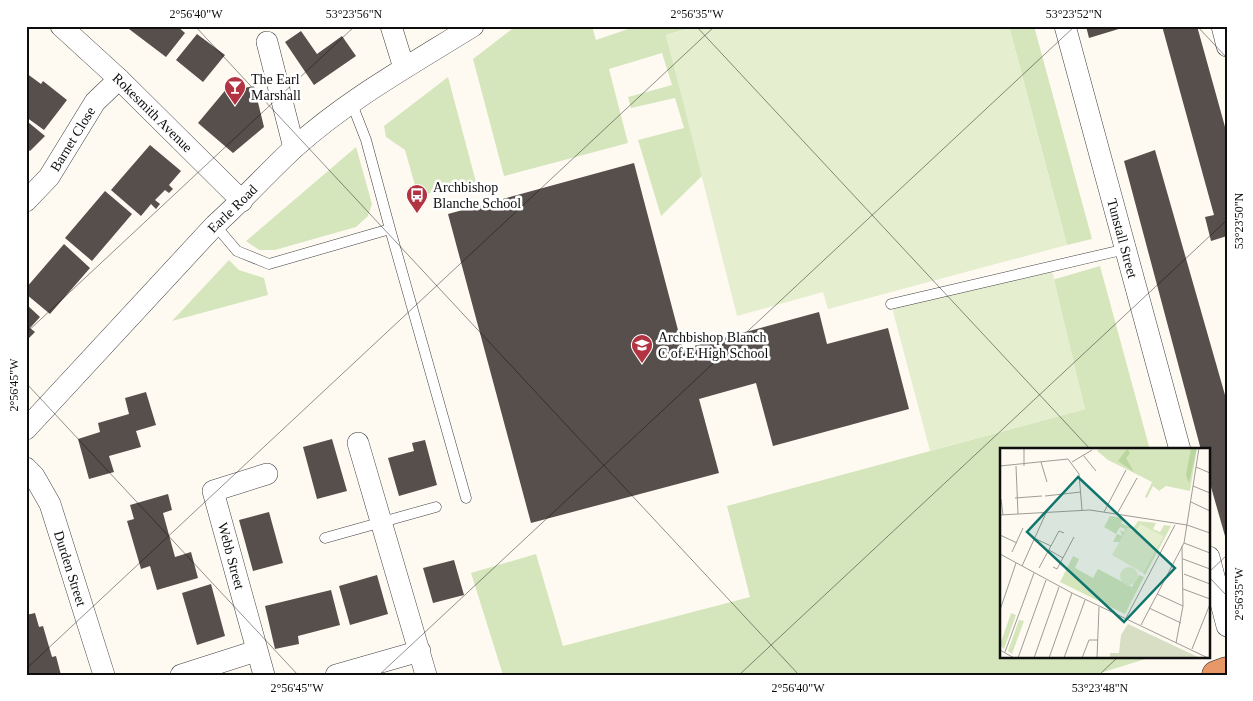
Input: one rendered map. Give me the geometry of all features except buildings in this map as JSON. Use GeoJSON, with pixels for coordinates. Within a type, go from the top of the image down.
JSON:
{"type":"FeatureCollection","features":[{"type":"Feature","properties":{"kind":"highway"},"geometry":{"type":"LineString","coordinates":[[1216,675],[1227,671]]}},
{"type":"Feature","properties":{"kind":"street","name":"Rokesmith Avenue"},"geometry":{"type":"LineString","coordinates":[[61,26],[119,79],[242,201]]}},
{"type":"Feature","properties":{"kind":"street"},"geometry":{"type":"LineString","coordinates":[[391,26],[404,68]]}},
{"type":"Feature","properties":{"kind":"street","name":"Earle Road"},"geometry":{"type":"LineString","coordinates":[[26,429],[214,225],[242,201],[294,148],[404,68],[473,26]]}},
{"type":"Feature","properties":{"kind":"street","name":"Tunstall Street"},"geometry":{"type":"LineString","coordinates":[[1065,26],[1179,448]]}},
{"type":"Feature","properties":{"kind":"street"},"geometry":{"type":"LineString","coordinates":[[1222,26],[1227,46]]}},
{"type":"Feature","properties":{"kind":"street"},"geometry":{"type":"LineString","coordinates":[[267,42],[294,148]]}},
{"type":"Feature","properties":{"kind":"street","name":"Barnet Close"},"geometry":{"type":"LineString","coordinates":[[26,201],[49,177],[95,102],[119,79]]}},
{"type":"Feature","properties":{"kind":"street"},"geometry":{"type":"LineString","coordinates":[[358,443],[426,675]]}},
{"type":"Feature","properties":{"kind":"street","name":"Durden Street"},"geometry":{"type":"LineString","coordinates":[[26,468],[34,476],[50,504],[104,675]]}},
{"type":"Feature","properties":{"kind":"street","name":"Webb Street"},"geometry":{"type":"LineString","coordinates":[[264,675],[213,491],[267,474]]}},
{"type":"Feature","properties":{"kind":"street"},"geometry":{"type":"LineString","coordinates":[[1210,561],[1227,626]]}},
{"type":"Feature","properties":{"kind":"street"},"geometry":{"type":"LineString","coordinates":[[181,675],[256,651]]}},
{"type":"Feature","properties":{"kind":"street"},"geometry":{"type":"LineString","coordinates":[[336,675],[420,651]]}},
{"type":"Feature","properties":{"kind":"lane"},"geometry":{"type":"LineString","coordinates":[[352,104],[366,140],[466,498]]}},
{"type":"Feature","properties":{"kind":"lane"},"geometry":{"type":"LineString","coordinates":[[214,225],[238,251],[270,264],[390,230]]}},
{"type":"Feature","properties":{"kind":"lane"},"geometry":{"type":"LineString","coordinates":[[891,304],[1126,249]]}},
{"type":"Feature","properties":{"kind":"lane"},"geometry":{"type":"LineString","coordinates":[[325,538],[436,507]]}},
{"type":"Feature","properties":{"kind":"green space"},"geometry":{"type":"Polygon","coordinates":[[[516,26],[592,26],[596,40],[637,26],[697,26],[666,35],[703,175],[661,216],[638,140],[684,128],[675,98],[631,108],[628,97],[672,85],[662,53],[609,69],[628,143],[504,176],[473,59],[516,26]]]}},
{"type":"Feature","properties":{"kind":"green space"},"geometry":{"type":"Polygon","coordinates":[[[697,26],[1009,26],[1067,245],[828,309],[823,292],[737,316],[666,35],[697,26]]]}},
{"type":"Feature","properties":{"kind":"green space"},"geometry":{"type":"Polygon","coordinates":[[[1009,26],[1034,26],[1092,239],[1067,245],[1009,26]]]}},
{"type":"Feature","properties":{"kind":"green space"},"geometry":{"type":"Polygon","coordinates":[[[448,77],[476,182],[418,196],[405,150],[386,137],[384,126],[448,77]]]}},
{"type":"Feature","properties":{"kind":"green space"},"geometry":{"type":"Polygon","coordinates":[[[356,147],[372,204],[368,216],[356,227],[275,250],[259,250],[246,241],[356,147]]]}},
{"type":"Feature","properties":{"kind":"green space"},"geometry":{"type":"Polygon","coordinates":[[[229,260],[239,270],[264,278],[268,295],[172,321],[229,260]]]}},
{"type":"Feature","properties":{"kind":"green space"},"geometry":{"type":"Polygon","coordinates":[[[1051,266],[1085,409],[930,451],[891,304],[1051,266]]]}},
{"type":"Feature","properties":{"kind":"green space"},"geometry":{"type":"Polygon","coordinates":[[[1100,266],[1149,448],[1000,448],[1000,658],[1149,658],[1094,675],[503,675],[471,573],[536,554],[563,646],[750,597],[727,506],[1085,409],[1052,280],[1100,266]]]}},
{"type":"Feature","properties":{"kind":"place","name":"The Earl Marshall"},"geometry":{"type":"Point","coordinates":[235,106]}},
{"type":"Feature","properties":{"kind":"place","name":"Archbishop Blanche School"},"geometry":{"type":"Point","coordinates":[417,214]}},
{"type":"Feature","properties":{"kind":"place","name":"Archbishop Blanch C of E High School"},"geometry":{"type":"Point","coordinates":[642,364]}}]}
